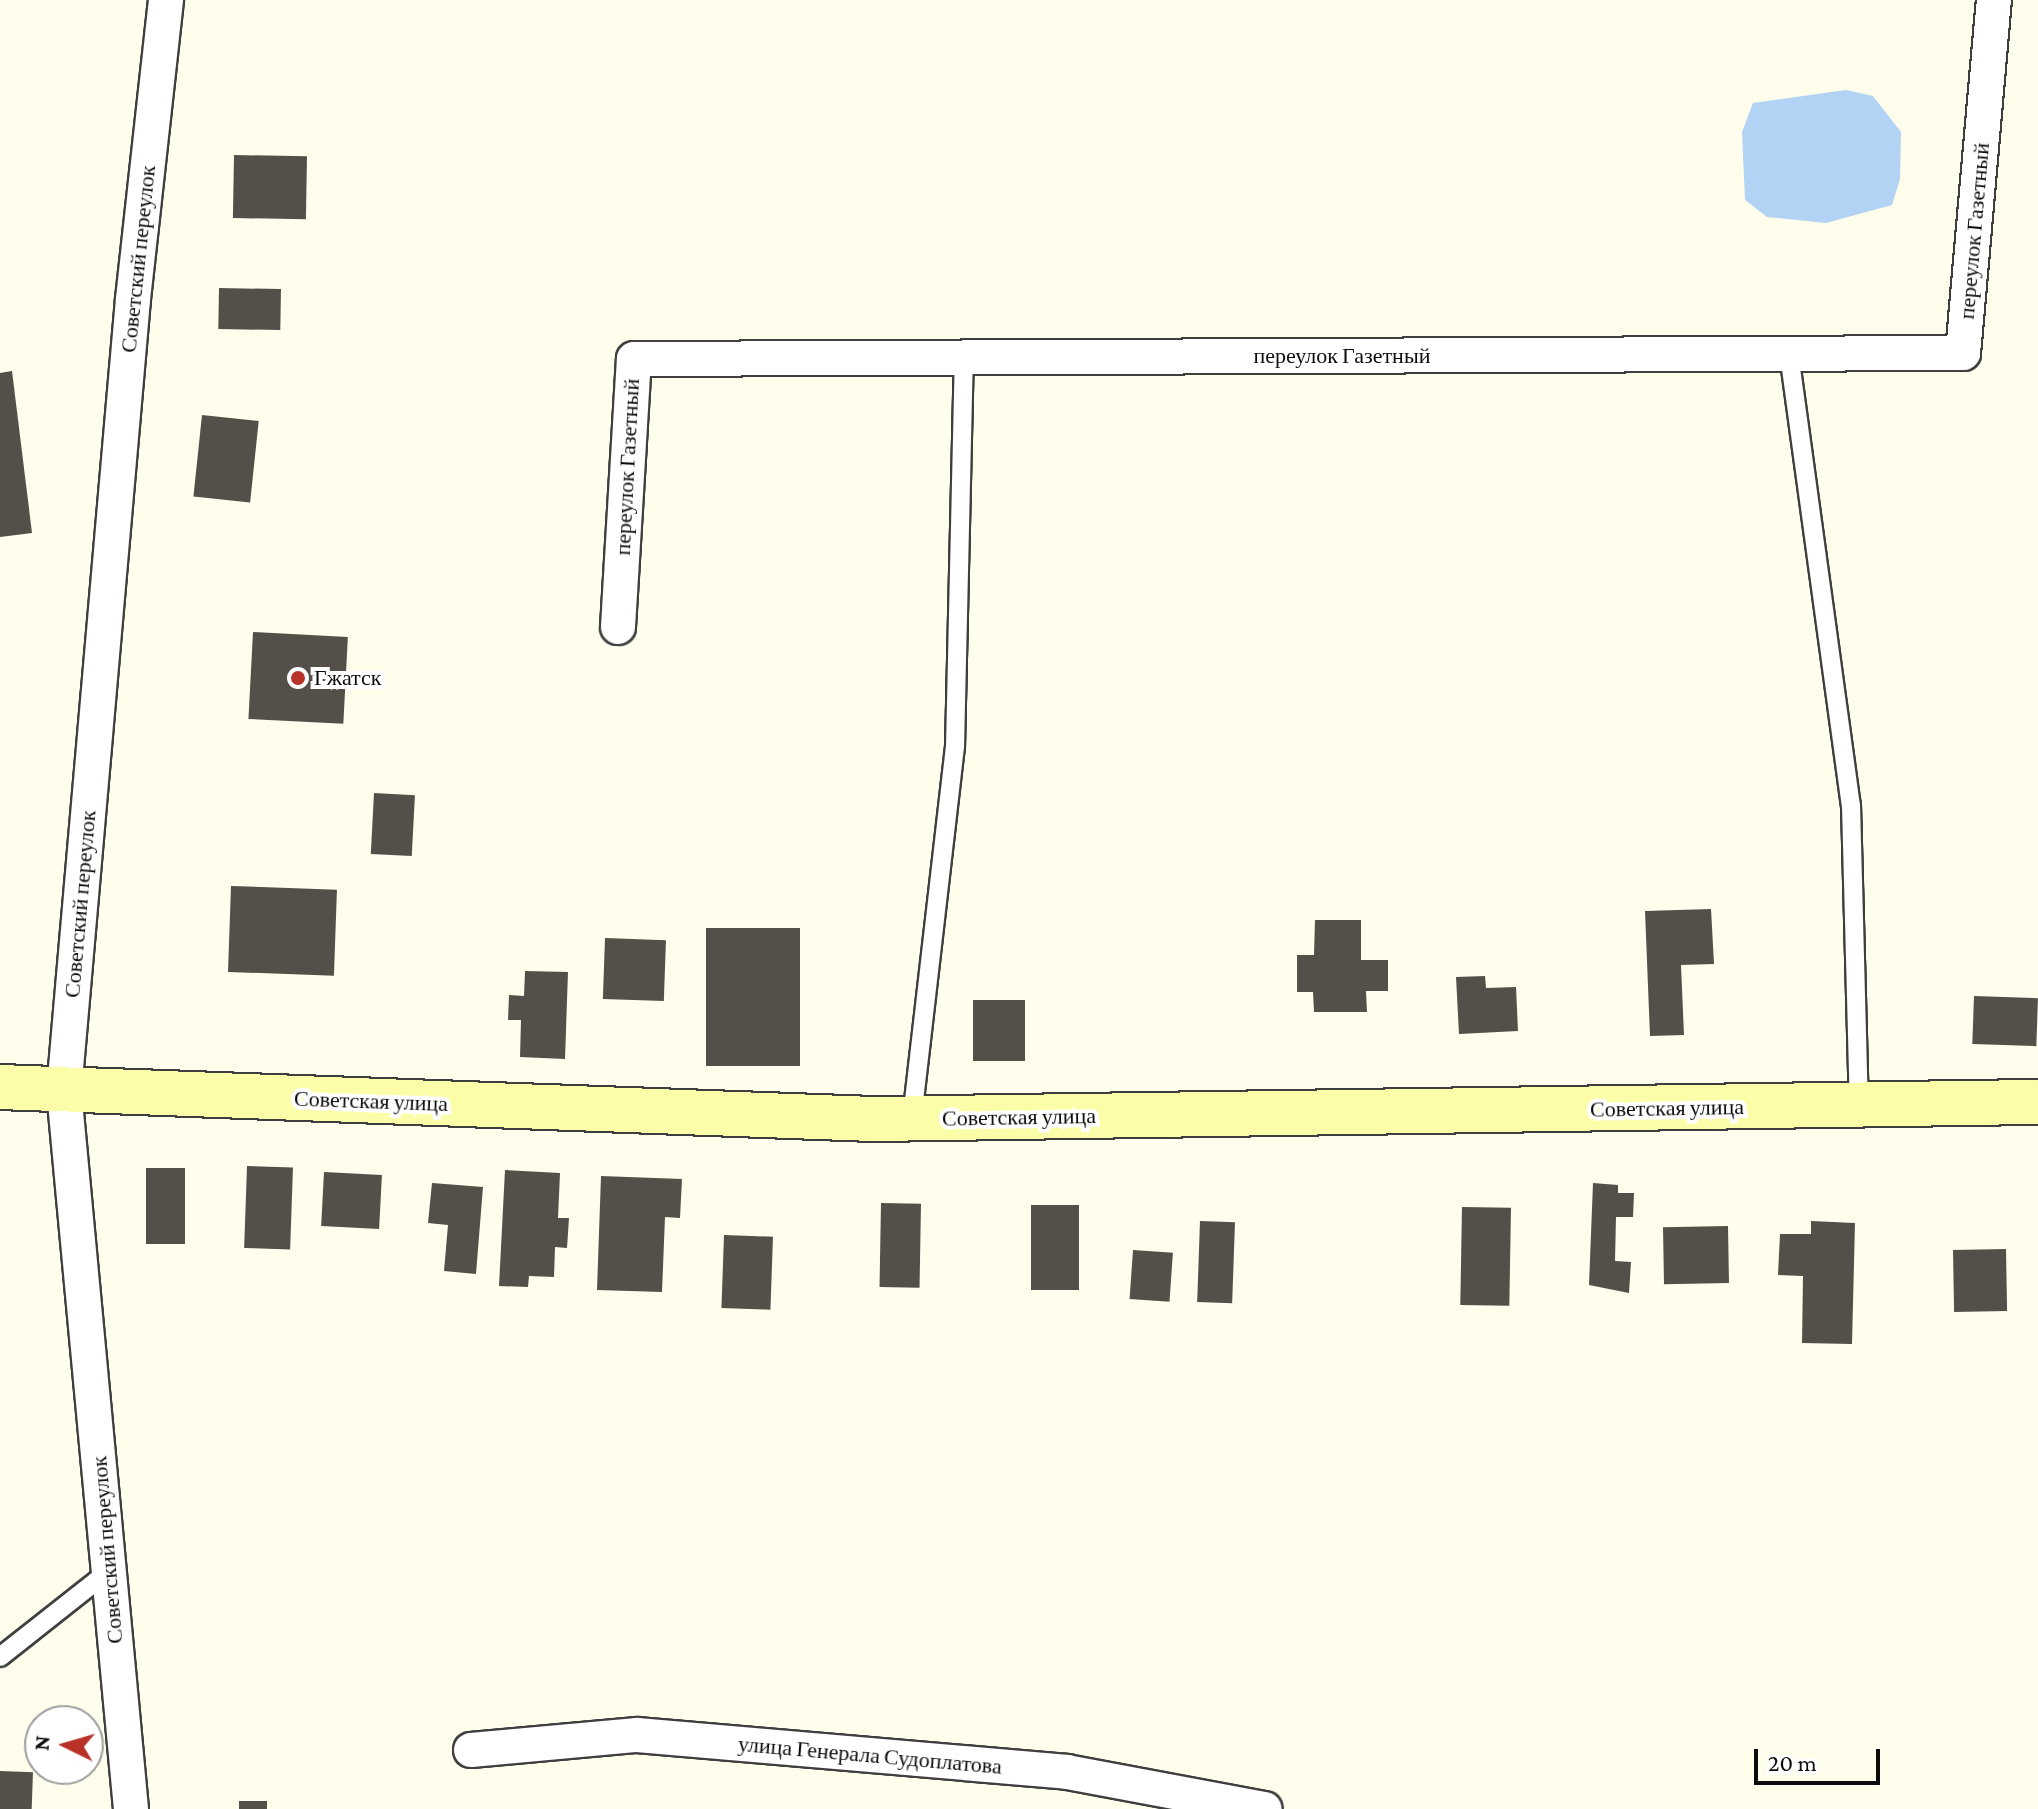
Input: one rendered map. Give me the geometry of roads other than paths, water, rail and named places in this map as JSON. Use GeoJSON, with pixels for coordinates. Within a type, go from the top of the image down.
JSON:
{"type":"FeatureCollection","features":[{"type":"Feature","properties":{"kind":"main road","name":"Советская улица"},"geometry":{"type":"LineString","coordinates":[[0,1087],[912,1118],[2038,1102]]}},
{"type":"Feature","properties":{"kind":"street","name":"Советский переулок"},"geometry":{"type":"LineString","coordinates":[[131,1809],[64,1091],[133,299],[166,0]]}},
{"type":"Feature","properties":{"kind":"street","name":"переулок Газетный"},"geometry":{"type":"LineString","coordinates":[[618,627],[634,359],[1963,353],[1994,0]]}},
{"type":"Feature","properties":{"kind":"street","name":"улица Генерала Судоплатова"},"geometry":{"type":"LineString","coordinates":[[471,1750],[637,1735],[1067,1772],[1265,1809]]}},
{"type":"Feature","properties":{"kind":"lane"},"geometry":{"type":"LineString","coordinates":[[1789,354],[1851,805],[1859,1104]]}},
{"type":"Feature","properties":{"kind":"lane"},"geometry":{"type":"LineString","coordinates":[[912,1118],[955,747],[964,358]]}},
{"type":"Feature","properties":{"kind":"lane"},"geometry":{"type":"LineString","coordinates":[[0,1657],[109,1571]]}},
{"type":"Feature","properties":{"kind":"water"},"geometry":{"type":"Polygon","coordinates":[[[1846,90],[1873,96],[1901,132],[1900,179],[1892,205],[1826,223],[1767,217],[1745,200],[1742,132],[1753,103],[1846,90]]]}},
{"type":"Feature","properties":{"kind":"place","name":"Гжатск"},"geometry":{"type":"Point","coordinates":[298,678]}}]}
